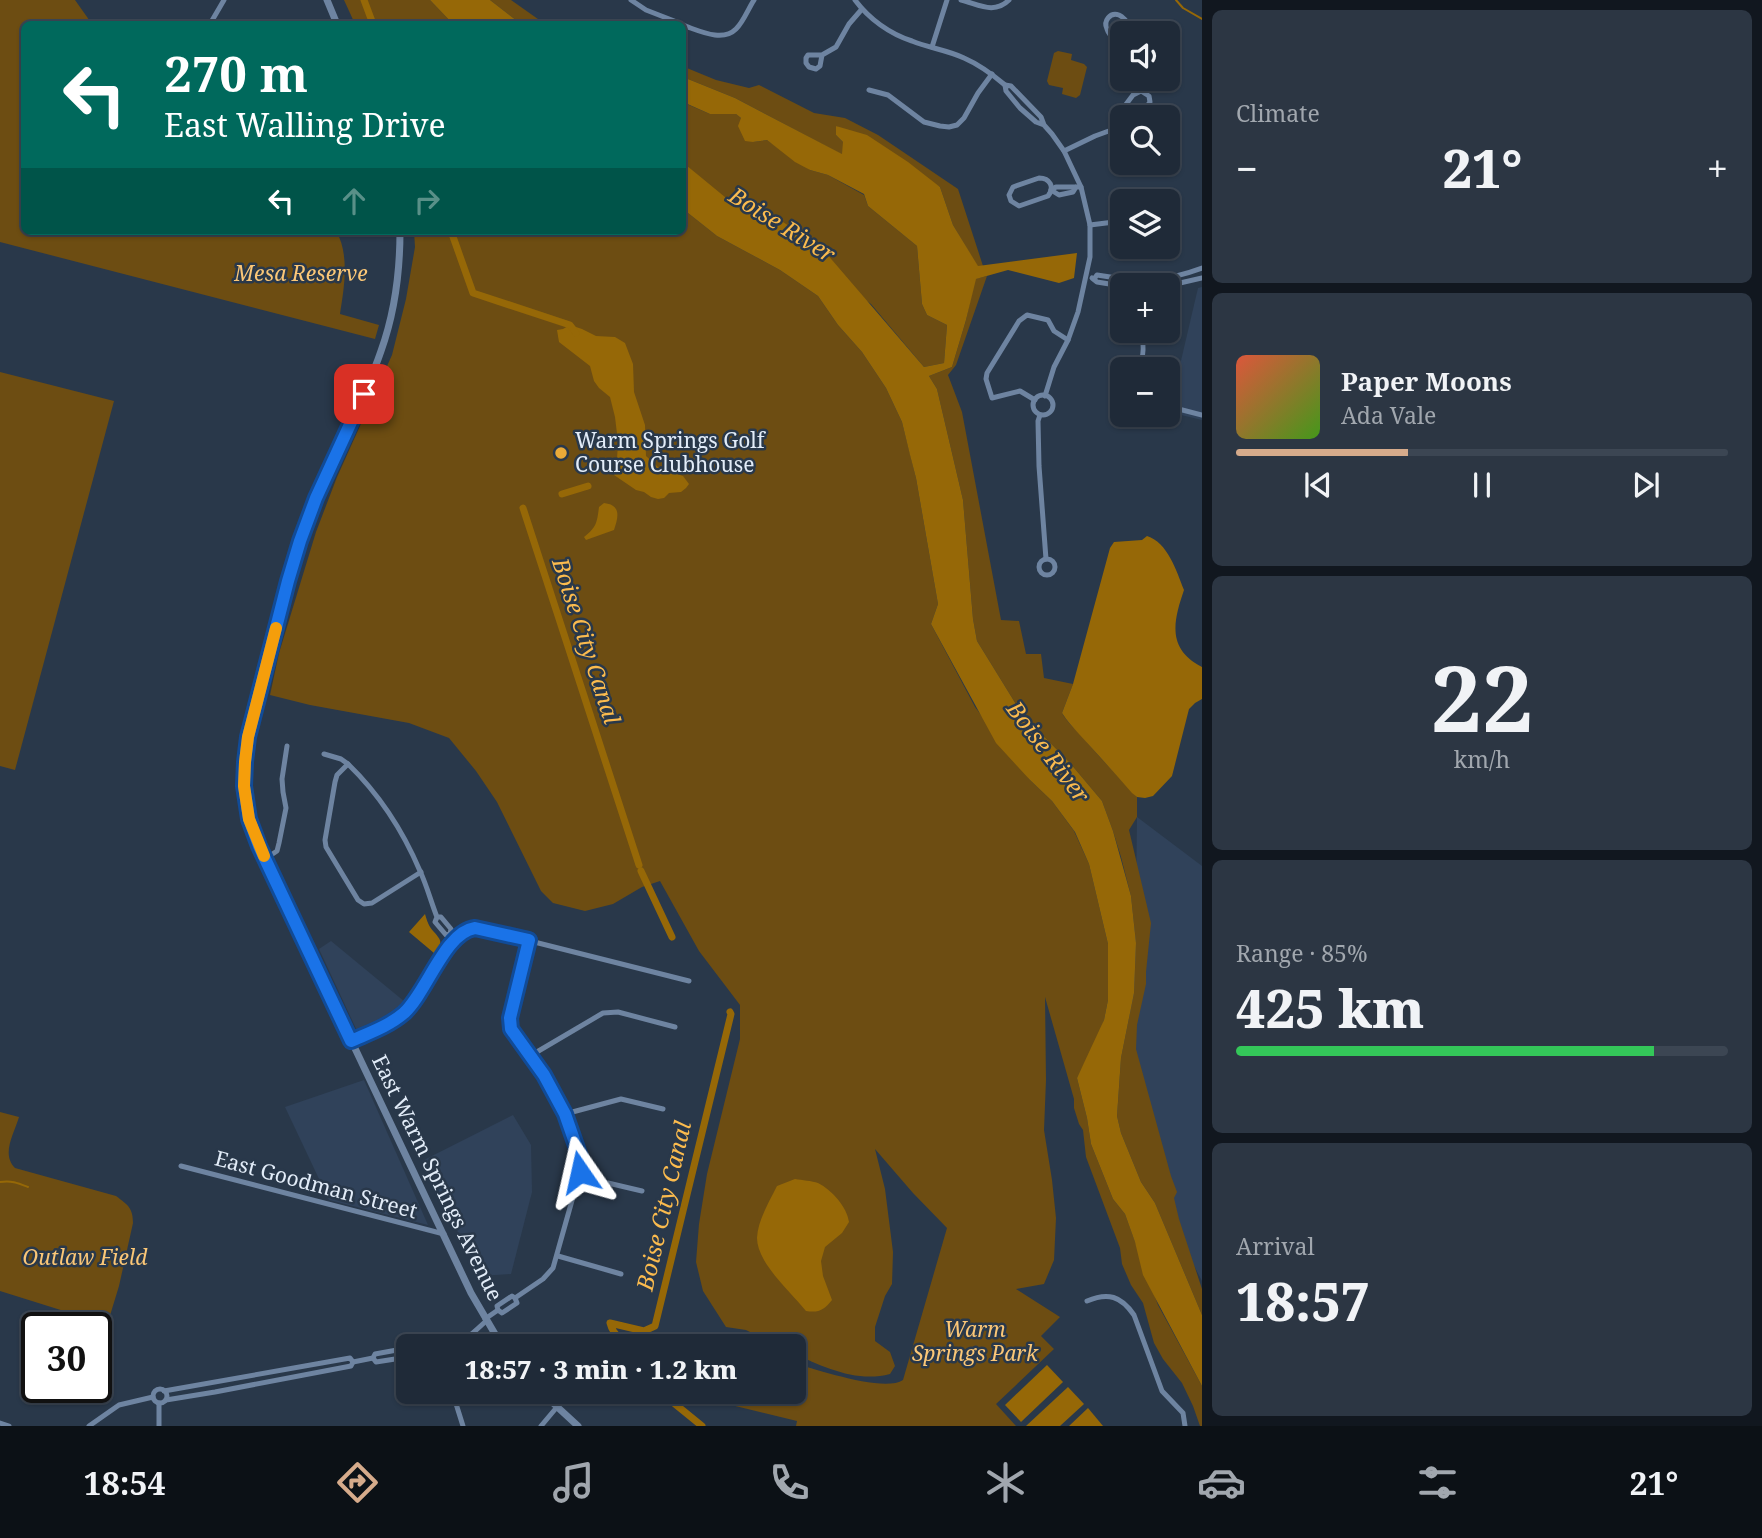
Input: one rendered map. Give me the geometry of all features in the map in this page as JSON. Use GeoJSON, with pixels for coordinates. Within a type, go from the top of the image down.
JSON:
{"type":"FeatureCollection","features":[{"type":"Feature","properties":{"kind":"street"},"geometry":{"type":"LineString","coordinates":[[212,21],[224,0]]}},
{"type":"Feature","properties":{"kind":"street"},"geometry":{"type":"LineString","coordinates":[[327,0],[336,21]]}},
{"type":"Feature","properties":{"kind":"street"},"geometry":{"type":"LineString","coordinates":[[631,0],[646,10],[674,21]]}},
{"type":"Feature","properties":{"kind":"street"},"geometry":{"type":"LineString","coordinates":[[686,25],[715,35],[728,34],[735,31],[742,22],[754,0]]}},
{"type":"Feature","properties":{"kind":"street"},"geometry":{"type":"LineString","coordinates":[[855,0],[878,23],[896,34],[963,57],[984,67],[1005,85],[1011,86],[1041,117],[1064,151],[1079,187],[1090,225],[1090,257],[1078,312],[1054,367],[1045,396]]}},
{"type":"Feature","properties":{"kind":"street"},"geometry":{"type":"LineString","coordinates":[[932,47],[947,0]]}},
{"type":"Feature","properties":{"kind":"street"},"geometry":{"type":"LineString","coordinates":[[961,0],[986,8],[996,8],[1009,0]]}},
{"type":"Feature","properties":{"kind":"street"},"geometry":{"type":"LineString","coordinates":[[822,55],[835,47],[862,9]]}},
{"type":"Feature","properties":{"kind":"street"},"geometry":{"type":"LineString","coordinates":[[1110,34],[1106,23],[1109,17],[1121,16],[1125,21]]}},
{"type":"Feature","properties":{"kind":"street"},"geometry":{"type":"LineString","coordinates":[[869,90],[888,95],[924,122],[949,127],[957,125],[964,118],[992,74]]}},
{"type":"Feature","properties":{"kind":"street"},"geometry":{"type":"LineString","coordinates":[[1126,105],[1138,91],[1149,96],[1148,105]]}},
{"type":"Feature","properties":{"kind":"street"},"geometry":{"type":"LineString","coordinates":[[1064,151],[1095,136],[1110,132]]}},
{"type":"Feature","properties":{"kind":"street"},"geometry":{"type":"LineString","coordinates":[[1052,190],[1048,180],[1039,178],[1013,187],[1009,198],[1013,204],[1020,205],[1045,198],[1056,187],[1079,187]]}},
{"type":"Feature","properties":{"kind":"street"},"geometry":{"type":"LineString","coordinates":[[1090,225],[1110,222]]}},
{"type":"Feature","properties":{"kind":"street","name":"East Warm Springs Avenue"},"geometry":{"type":"LineString","coordinates":[[400,235],[396,293],[382,351],[316,498],[288,581],[248,737],[245,762],[246,797],[249,819],[265,859],[443,1234],[495,1334]]}},
{"type":"Feature","properties":{"kind":"street"},"geometry":{"type":"LineString","coordinates":[[1180,276],[1202,268]]}},
{"type":"Feature","properties":{"kind":"street"},"geometry":{"type":"LineString","coordinates":[[1094,279],[1097,275],[1110,278]]}},
{"type":"Feature","properties":{"kind":"street"},"geometry":{"type":"LineString","coordinates":[[1087,276],[1097,282],[1110,284]]}},
{"type":"Feature","properties":{"kind":"street"},"geometry":{"type":"LineString","coordinates":[[1180,283],[1202,278]]}},
{"type":"Feature","properties":{"kind":"street"},"geometry":{"type":"LineString","coordinates":[[1035,400],[1020,391],[992,398],[986,379],[987,373],[1019,321],[1027,315],[1048,320],[1054,331],[1068,340]]}},
{"type":"Feature","properties":{"kind":"street"},"geometry":{"type":"LineString","coordinates":[[1045,396],[1051,400],[1052,407],[1048,414],[1040,415],[1034,409],[1035,400],[1045,396]]}},
{"type":"Feature","properties":{"kind":"street"},"geometry":{"type":"LineString","coordinates":[[1180,410],[1202,415]]}},
{"type":"Feature","properties":{"kind":"street"},"geometry":{"type":"LineString","coordinates":[[1040,415],[1039,466],[1046,559]]}},
{"type":"Feature","properties":{"kind":"street"},"geometry":{"type":"LineString","coordinates":[[265,859],[276,851],[279,843],[286,808],[282,779],[288,746]]}},
{"type":"Feature","properties":{"kind":"street"},"geometry":{"type":"LineString","coordinates":[[324,754],[348,764],[369,786],[389,814],[421,872],[437,917],[435,922],[446,935],[453,936]]}},
{"type":"Feature","properties":{"kind":"street"},"geometry":{"type":"LineString","coordinates":[[348,764],[337,775],[325,840],[329,853],[358,900],[364,904],[372,903],[421,872]]}},
{"type":"Feature","properties":{"kind":"street"},"geometry":{"type":"LineString","coordinates":[[351,1041],[402,1014],[416,999],[453,936],[467,929],[475,928],[529,940],[690,981]]}},
{"type":"Feature","properties":{"kind":"street"},"geometry":{"type":"LineString","coordinates":[[471,1334],[498,1310],[502,1313],[517,1303],[515,1298],[549,1274],[553,1268],[581,1165],[565,1114],[509,1023],[529,940]]}},
{"type":"Feature","properties":{"kind":"street"},"geometry":{"type":"LineString","coordinates":[[530,1056],[596,1016],[611,1012],[675,1027]]}},
{"type":"Feature","properties":{"kind":"street"},"geometry":{"type":"LineString","coordinates":[[565,1114],[621,1099],[663,1109]]}},
{"type":"Feature","properties":{"kind":"street","name":"East Goodman Street"},"geometry":{"type":"LineString","coordinates":[[181,1166],[443,1234]]}},
{"type":"Feature","properties":{"kind":"street"},"geometry":{"type":"LineString","coordinates":[[578,1179],[642,1191]]}},
{"type":"Feature","properties":{"kind":"street"},"geometry":{"type":"LineString","coordinates":[[558,1256],[621,1274]]}},
{"type":"Feature","properties":{"kind":"street"},"geometry":{"type":"LineString","coordinates":[[1087,1301],[1106,1296],[1117,1298],[1128,1306],[1134,1315],[1162,1391],[1183,1413],[1185,1426]]}},
{"type":"Feature","properties":{"kind":"street"},"geometry":{"type":"LineString","coordinates":[[159,1403],[351,1366],[353,1362],[373,1358],[375,1354],[396,1350]]}},
{"type":"Feature","properties":{"kind":"street"},"geometry":{"type":"LineString","coordinates":[[89,1426],[119,1405],[153,1397],[157,1391],[350,1358],[353,1362]]}},
{"type":"Feature","properties":{"kind":"street"},"geometry":{"type":"LineString","coordinates":[[373,1358],[376,1362],[396,1359]]}},
{"type":"Feature","properties":{"kind":"street"},"geometry":{"type":"LineString","coordinates":[[164,1391],[166,1400]]}},
{"type":"Feature","properties":{"kind":"street"},"geometry":{"type":"LineString","coordinates":[[153,1397],[159,1403]]}},
{"type":"Feature","properties":{"kind":"street"},"geometry":{"type":"LineString","coordinates":[[159,1403],[159,1426]]}},
{"type":"Feature","properties":{"kind":"street"},"geometry":{"type":"LineString","coordinates":[[456,1404],[463,1426]]}},
{"type":"Feature","properties":{"kind":"street"},"geometry":{"type":"LineString","coordinates":[[554,1404],[578,1426]]}},
{"type":"Feature","properties":{"kind":"street"},"geometry":{"type":"LineString","coordinates":[[541,1426],[557,1407]]}},
{"type":"Feature","properties":{"kind":"street"},"geometry":{"type":"LineString","coordinates":[[0,1423],[9,1426]]}},
{"type":"Feature","properties":{"kind":"shaded area"},"geometry":{"type":"Polygon","coordinates":[[[1202,287],[1202,420],[1180,415],[1180,365],[1198,288],[1202,287]]]}},
{"type":"Feature","properties":{"kind":"shaded area"},"geometry":{"type":"Polygon","coordinates":[[[1137,817],[1202,866],[1202,1281],[1161,1203],[1127,1053],[1136,900],[1137,817]]]}},
{"type":"Feature","properties":{"kind":"shaded area"},"geometry":{"type":"Polygon","coordinates":[[[331,941],[405,1002],[388,1017],[358,1033],[319,949],[331,941]]]}},
{"type":"Feature","properties":{"kind":"shaded area"},"geometry":{"type":"Polygon","coordinates":[[[364,1080],[428,1225],[329,1200],[285,1107],[364,1080]]]}},
{"type":"Feature","properties":{"kind":"shaded area"},"geometry":{"type":"Polygon","coordinates":[[[513,1115],[531,1145],[532,1192],[511,1274],[480,1276],[422,1161],[513,1115]]]}},
{"type":"Feature","properties":{"kind":"green space","name":"Mesa Reserve"},"geometry":{"type":"Polygon","coordinates":[[[0,0],[75,0],[90,21],[21,21],[21,235],[338,235],[344,261],[340,314],[379,325],[375,339],[0,242],[0,0]]]}},
{"type":"Feature","properties":{"kind":"green space"},"geometry":{"type":"Polygon","coordinates":[[[344,0],[430,0],[450,21],[354,21],[344,0]]]}},
{"type":"Feature","properties":{"kind":"green space"},"geometry":{"type":"Polygon","coordinates":[[[490,0],[511,0],[541,21],[517,21],[490,0]]]}},
{"type":"Feature","properties":{"kind":"green space"},"geometry":{"type":"Polygon","coordinates":[[[1058,51],[1072,54],[1071,60],[1087,67],[1080,95],[1076,98],[1062,94],[1063,88],[1049,85],[1047,81],[1054,53],[1058,51]]]}},
{"type":"Feature","properties":{"kind":"green space"},"geometry":{"type":"Polygon","coordinates":[[[686,68],[716,80],[749,88],[759,85],[814,113],[845,118],[878,135],[958,189],[983,266],[978,267],[953,225],[940,187],[836,126],[836,135],[843,142],[843,155],[735,98],[686,78],[686,68]]]}},
{"type":"Feature","properties":{"kind":"green space"},"geometry":{"type":"Polygon","coordinates":[[[686,104],[710,114],[736,114],[741,118],[753,142],[767,140],[810,170],[828,175],[864,195],[868,206],[917,246],[922,304],[927,315],[947,325],[944,363],[924,367],[871,304],[701,179],[686,165],[686,104]]]}},
{"type":"Feature","properties":{"kind":"green space","name":"Warm Springs Park"},"geometry":{"type":"Polygon","coordinates":[[[686,211],[717,236],[780,270],[818,296],[838,325],[862,352],[886,388],[902,422],[916,478],[938,604],[931,624],[975,707],[1030,780],[1052,801],[1074,831],[1089,864],[1108,944],[1108,1000],[1098,1038],[1077,1078],[1091,1144],[1113,1199],[1125,1214],[1158,1305],[1202,1386],[1202,1426],[1182,1383],[1154,1343],[1143,1303],[1122,1264],[1120,1248],[1086,1157],[1083,1130],[1074,1108],[1074,1099],[1045,997],[1044,1130],[1056,1218],[1054,1260],[1044,1284],[1016,1289],[1060,1317],[1041,1336],[1054,1349],[996,1404],[1016,1426],[796,1426],[797,1421],[727,1404],[806,1404],[806,1367],[866,1382],[881,1384],[903,1380],[947,1228],[875,1149],[885,1189],[893,1252],[892,1284],[875,1327],[875,1341],[890,1352],[895,1366],[890,1374],[853,1375],[806,1359],[806,1334],[754,1334],[726,1327],[703,1291],[696,1262],[707,1174],[740,1039],[740,1005],[699,951],[660,881],[642,887],[613,904],[585,911],[553,903],[541,891],[497,802],[449,738],[409,723],[270,695],[279,653],[316,532],[337,477],[392,355],[415,247],[414,235],[686,235],[686,211]]]}},
{"type":"Feature","properties":{"kind":"green space"},"geometry":{"type":"Polygon","coordinates":[[[987,276],[956,365],[948,375],[962,412],[1001,620],[1019,621],[1026,654],[1041,654],[1044,678],[1073,684],[1062,713],[1137,797],[1137,817],[1129,830],[1151,923],[1146,984],[1137,1025],[1136,1049],[1177,1192],[1174,1198],[1179,1219],[1202,1289],[1202,1315],[1155,1203],[1141,1182],[1117,1116],[1121,1058],[1134,993],[1136,943],[1131,896],[1113,831],[1102,801],[1070,763],[1022,714],[977,641],[963,500],[937,389],[929,376],[952,367],[975,279],[987,276]]]}},
{"type":"Feature","properties":{"kind":"green space"},"geometry":{"type":"Polygon","coordinates":[[[0,372],[114,401],[15,770],[0,766],[0,372]]]}},
{"type":"Feature","properties":{"kind":"green space","name":"Outlaw Field"},"geometry":{"type":"Polygon","coordinates":[[[0,1112],[19,1117],[9,1150],[9,1157],[15,1168],[116,1196],[131,1210],[133,1223],[111,1312],[67,1312],[0,1291],[0,1112]]]}},
{"type":"Feature","properties":{"kind":"water"},"geometry":{"type":"Polygon","coordinates":[[[430,0],[490,0],[517,21],[450,21],[430,0]]]}},
{"type":"Feature","properties":{"kind":"water","name":"Boise River"},"geometry":{"type":"Polygon","coordinates":[[[686,78],[735,98],[842,154],[843,142],[836,135],[836,126],[867,135],[940,187],[953,225],[978,266],[1077,253],[1074,278],[1059,283],[1008,270],[976,279],[952,367],[929,376],[937,389],[963,500],[977,641],[1022,714],[1070,763],[1102,801],[1131,896],[1136,943],[1134,993],[1121,1058],[1117,1116],[1141,1182],[1155,1203],[1202,1315],[1202,1386],[1143,1275],[1125,1214],[1113,1199],[1091,1144],[1077,1078],[1104,1020],[1108,1000],[1108,944],[1089,864],[1075,832],[1052,801],[996,743],[931,624],[938,604],[916,478],[902,422],[886,388],[818,296],[780,270],[717,236],[686,211],[686,165],[731,202],[749,200],[820,246],[924,367],[944,363],[947,325],[927,315],[922,304],[917,246],[868,206],[864,194],[795,162],[767,140],[745,141],[738,126],[741,118],[736,114],[710,114],[686,103],[686,78]]]}},
{"type":"Feature","properties":{"kind":"water"},"geometry":{"type":"Polygon","coordinates":[[[570,325],[596,336],[615,337],[625,343],[633,364],[634,392],[645,425],[646,456],[659,468],[683,476],[689,484],[681,492],[669,493],[658,499],[636,490],[614,475],[618,442],[610,397],[594,381],[590,366],[559,342],[557,330],[570,325]]]}},
{"type":"Feature","properties":{"kind":"water"},"geometry":{"type":"Polygon","coordinates":[[[604,503],[616,509],[614,530],[586,540],[584,537],[594,527],[599,507],[604,503]]]}},
{"type":"Feature","properties":{"kind":"water"},"geometry":{"type":"Polygon","coordinates":[[[1147,536],[1166,551],[1184,590],[1177,613],[1176,634],[1183,652],[1202,667],[1202,699],[1189,709],[1172,776],[1153,796],[1145,798],[1132,793],[1062,713],[1073,684],[1110,548],[1114,542],[1142,540],[1147,536]]]}},
{"type":"Feature","properties":{"kind":"water"},"geometry":{"type":"Polygon","coordinates":[[[425,914],[429,926],[440,940],[434,953],[409,932],[425,914]]]}},
{"type":"Feature","properties":{"kind":"water"},"geometry":{"type":"Polygon","coordinates":[[[795,1179],[818,1183],[838,1200],[848,1216],[849,1222],[842,1233],[825,1247],[821,1261],[823,1276],[832,1300],[818,1311],[806,1311],[776,1277],[758,1248],[759,1225],[777,1186],[795,1179]]]}},
{"type":"Feature","properties":{"kind":"water"},"geometry":{"type":"Polygon","coordinates":[[[1047,1365],[1063,1382],[1021,1422],[1005,1405],[1047,1365]]]}},
{"type":"Feature","properties":{"kind":"water"},"geometry":{"type":"Polygon","coordinates":[[[1068,1387],[1084,1404],[1060,1426],[1026,1426],[1068,1387]]]}},
{"type":"Feature","properties":{"kind":"water"},"geometry":{"type":"Polygon","coordinates":[[[1088,1408],[1103,1426],[1069,1426],[1088,1408]]]}},
{"type":"Feature","properties":{"kind":"waterway","name":"Boise City Canal"},"geometry":{"type":"LineString","coordinates":[[364,0],[372,21]]}},
{"type":"Feature","properties":{"kind":"waterway"},"geometry":{"type":"LineString","coordinates":[[1176,0],[1183,8],[1202,19]]}},
{"type":"Feature","properties":{"kind":"waterway","name":"Boise City Canal"},"geometry":{"type":"LineString","coordinates":[[452,235],[473,293],[570,325],[576,333]]}},
{"type":"Feature","properties":{"kind":"waterway","name":"Boise City Canal"},"geometry":{"type":"LineString","coordinates":[[562,494],[588,486]]}},
{"type":"Feature","properties":{"kind":"waterway","name":"Boise City Canal"},"geometry":{"type":"LineString","coordinates":[[523,508],[639,865]]}},
{"type":"Feature","properties":{"kind":"waterway","name":"Boise City Canal"},"geometry":{"type":"LineString","coordinates":[[641,871],[672,937]]}},
{"type":"Feature","properties":{"kind":"waterway","name":"Boise City Canal"},"geometry":{"type":"LineString","coordinates":[[616,1334],[610,1323],[644,1331],[655,1326],[730,1012]]}},
{"type":"Feature","properties":{"kind":"waterway"},"geometry":{"type":"LineString","coordinates":[[0,1182],[18,1183],[28,1187]]}},
{"type":"Feature","properties":{"kind":"waterway","name":"Boise City Canal"},"geometry":{"type":"LineString","coordinates":[[675,1404],[702,1426]]}},
{"type":"Feature","properties":{"kind":"slow traffic"},"geometry":{"type":"LineString","coordinates":[[264,856],[249,819],[244,786],[245,762],[248,737],[276,628]]}},
{"type":"Feature","properties":{"kind":"place","name":"Warm Springs Golf Course Clubhouse"},"geometry":{"type":"Point","coordinates":[561,453]}},
{"type":"Feature","properties":{"kind":"route"},"geometry":{"type":"LineString","coordinates":[[364,394],[316,498],[288,581],[248,737],[244,786],[249,819],[259,846],[351,1041],[402,1014],[416,999],[459,933],[475,928],[529,940],[509,1023],[558,1101],[580,1157],[580,1172]]}}]}
